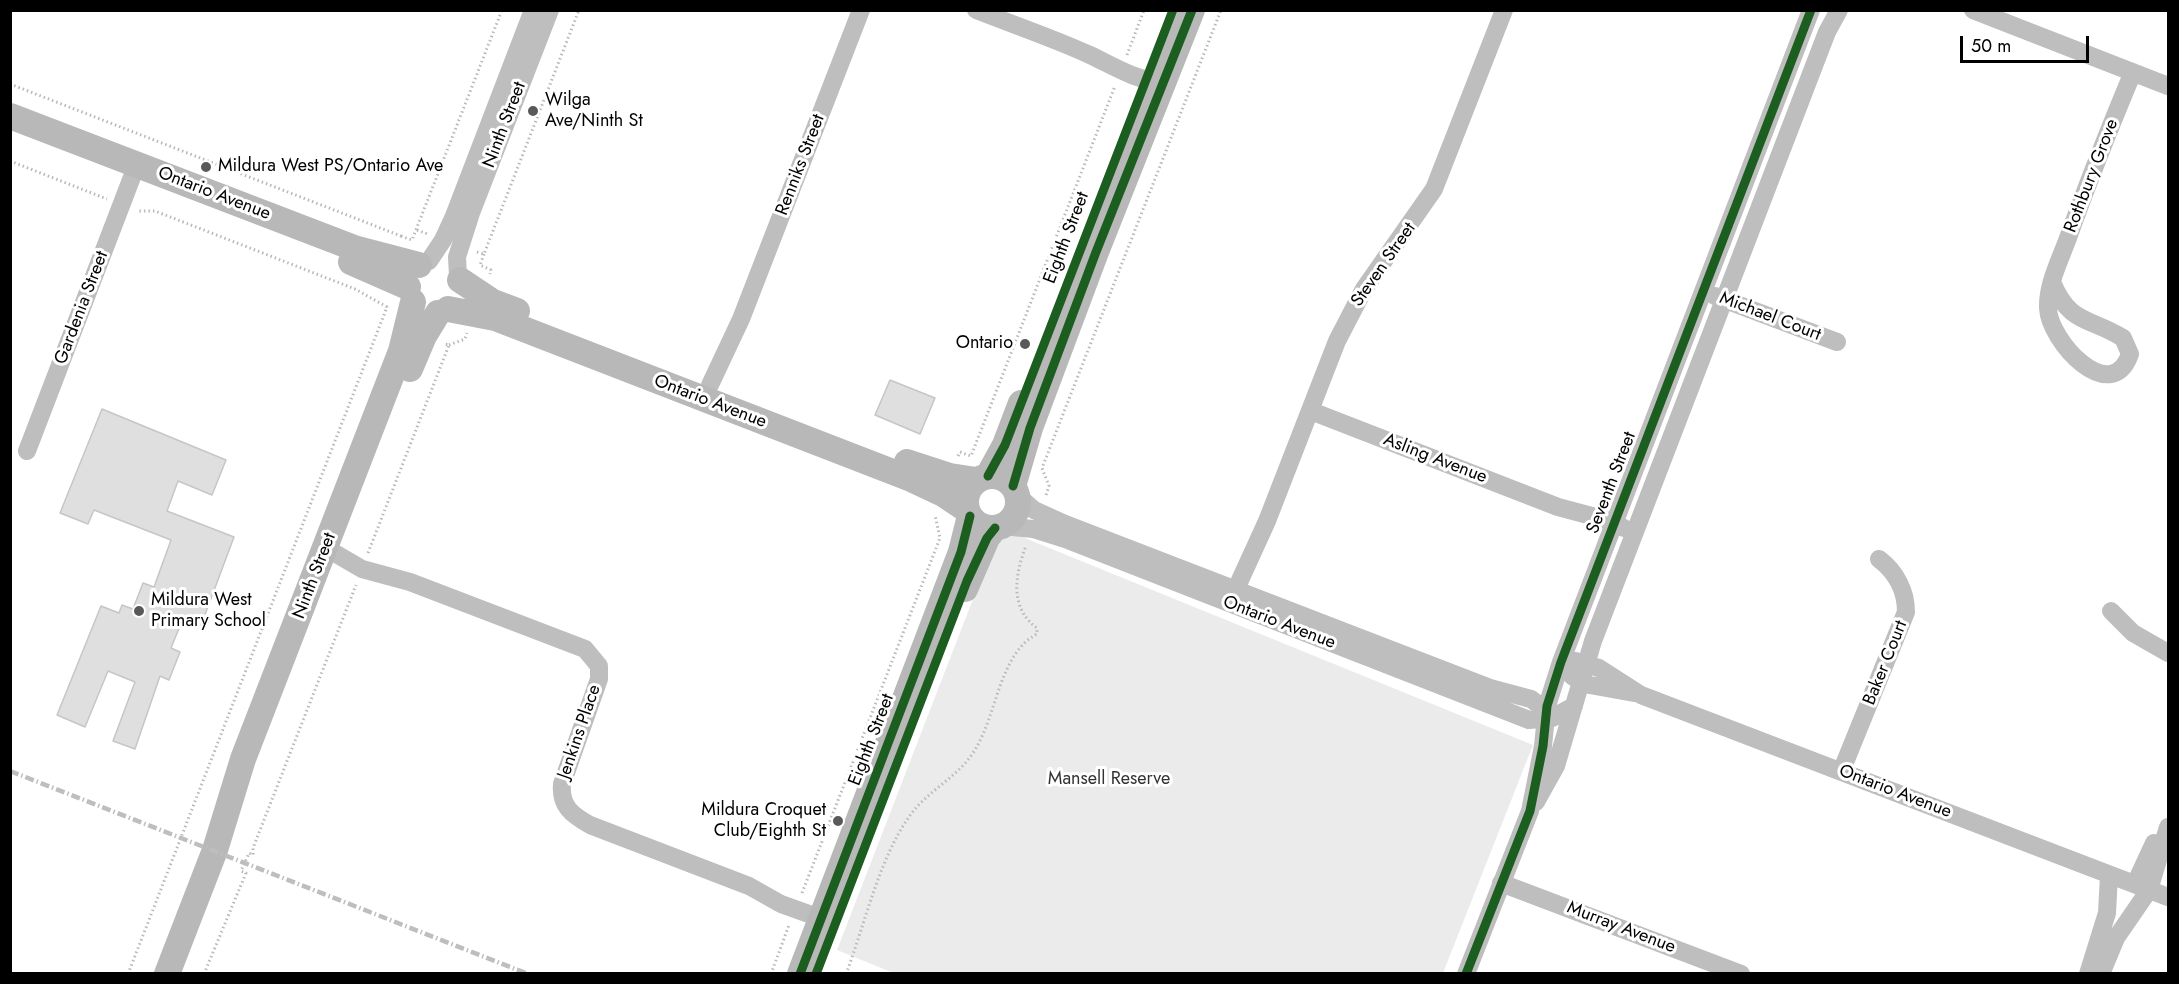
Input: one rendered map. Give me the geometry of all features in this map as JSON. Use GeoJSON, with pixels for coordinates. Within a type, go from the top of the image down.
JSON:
{"type":"FeatureCollection","features":[{"type":"Feature","properties":{"kind":"street","name":"Ninth Street"},"geometry":{"type":"LineString","coordinates":[[459,278],[457,257],[471,213],[550,10]]}},
{"type":"Feature","properties":{"kind":"street","name":"Renniks Street"},"geometry":{"type":"LineString","coordinates":[[715,388],[861,10]]}},
{"type":"Feature","properties":{"kind":"street"},"geometry":{"type":"LineString","coordinates":[[976,10],[1153,78]]}},
{"type":"Feature","properties":{"kind":"street","name":"Eighth Street"},"geometry":{"type":"LineString","coordinates":[[1015,491],[1034,417],[1153,78],[1173,10]]}},
{"type":"Feature","properties":{"kind":"street","name":"Eighth Street"},"geometry":{"type":"LineString","coordinates":[[982,478],[1005,445],[1153,78],[1192,10]]}},
{"type":"Feature","properties":{"kind":"street","name":"Steven Street"},"geometry":{"type":"LineString","coordinates":[[1239,596],[1349,315],[1364,288],[1434,189],[1504,10]]}},
{"type":"Feature","properties":{"kind":"street","name":"Seventh Street"},"geometry":{"type":"LineString","coordinates":[[1466,974],[1530,811],[1560,662],[1811,10]]}},
{"type":"Feature","properties":{"kind":"street","name":"Seventh Street"},"geometry":{"type":"LineString","coordinates":[[1530,811],[1547,786],[1566,736],[1586,663],[1633,537],[1827,32],[1839,10]]}},
{"type":"Feature","properties":{"kind":"street"},"geometry":{"type":"LineString","coordinates":[[1973,10],[2169,86]]}},
{"type":"Feature","properties":{"kind":"street","name":"Ninth Street"},"geometry":{"type":"LineString","coordinates":[[415,333],[417,279],[443,240],[454,216],[526,13]]}},
{"type":"Feature","properties":{"kind":"street","name":"Rothbury Grove"},"geometry":{"type":"LineString","coordinates":[[2052,282],[2065,306],[2084,321],[2123,338],[2130,354],[2127,364],[2120,371],[2110,375],[2098,374],[2068,350],[2057,334],[2048,309],[2052,282],[2096,161],[2133,72]]}},
{"type":"Feature","properties":{"kind":"street","name":"Ontario Avenue"},"geometry":{"type":"LineString","coordinates":[[10,116],[134,171]]}},
{"type":"Feature","properties":{"kind":"street","name":"Ontario Avenue"},"geometry":{"type":"LineString","coordinates":[[10,130],[354,248],[417,279]]}},
{"type":"Feature","properties":{"kind":"street","name":"Gardenia Street"},"geometry":{"type":"LineString","coordinates":[[27,451],[134,171]]}},
{"type":"Feature","properties":{"kind":"street"},"geometry":{"type":"LineString","coordinates":[[446,263],[459,278],[459,297],[443,311],[424,311],[417,279],[446,263]]}},
{"type":"Feature","properties":{"kind":"street","name":"Ontario Avenue"},"geometry":{"type":"LineString","coordinates":[[459,278],[493,302],[715,388],[946,485],[968,513]]}},
{"type":"Feature","properties":{"kind":"street","name":"Michael Court"},"geometry":{"type":"LineString","coordinates":[[1704,292],[1837,342]]}},
{"type":"Feature","properties":{"kind":"street","name":"Ninth Street"},"geometry":{"type":"LineString","coordinates":[[167,974],[215,850],[243,759],[335,552],[401,351],[415,333],[443,311]]}},
{"type":"Feature","properties":{"kind":"street","name":"Ontario Avenue"},"geometry":{"type":"LineString","coordinates":[[443,311],[495,318],[900,475],[946,485],[982,478]]}},
{"type":"Feature","properties":{"kind":"street","name":"Asling Avenue"},"geometry":{"type":"LineString","coordinates":[[1311,411],[1633,537]]}},
{"type":"Feature","properties":{"kind":"street"},"geometry":{"type":"LineString","coordinates":[[1002,477],[1015,491],[1013,517],[998,527],[981,526],[968,513],[967,493],[982,478],[1002,477]]}},
{"type":"Feature","properties":{"kind":"street","name":"Ontario Avenue"},"geometry":{"type":"LineString","coordinates":[[1015,491],[1036,521],[1068,540],[1239,596],[1529,720],[1549,715]]}},
{"type":"Feature","properties":{"kind":"street","name":"Eighth Street"},"geometry":{"type":"LineString","coordinates":[[800,974],[961,552],[968,513]]}},
{"type":"Feature","properties":{"kind":"street","name":"Ontario Avenue"},"geometry":{"type":"LineString","coordinates":[[998,527],[1036,521]]}},
{"type":"Feature","properties":{"kind":"street","name":"Eighth Street"},"geometry":{"type":"LineString","coordinates":[[816,974],[968,581],[987,538],[998,527]]}},
{"type":"Feature","properties":{"kind":"street","name":"Jenkins Place"},"geometry":{"type":"LineString","coordinates":[[335,552],[572,643],[593,657],[598,666],[599,679],[562,784],[561,797],[567,809],[590,825],[822,914]]}},
{"type":"Feature","properties":{"kind":"street","name":"Baker Court"},"geometry":{"type":"LineString","coordinates":[[1841,772],[1906,612],[1906,601],[1896,577],[1879,559]]}},
{"type":"Feature","properties":{"kind":"street"},"geometry":{"type":"LineString","coordinates":[[2111,611],[2133,633],[2169,653]]}},
{"type":"Feature","properties":{"kind":"street"},"geometry":{"type":"LineString","coordinates":[[1560,662],[1581,682]]}},
{"type":"Feature","properties":{"kind":"street","name":"Ontario Avenue"},"geometry":{"type":"LineString","coordinates":[[1560,662],[1586,663],[1599,668],[1641,695]]}},
{"type":"Feature","properties":{"kind":"street","name":"Ontario Avenue"},"geometry":{"type":"LineString","coordinates":[[1581,682],[1641,695],[2169,897]]}},
{"type":"Feature","properties":{"kind":"street"},"geometry":{"type":"LineString","coordinates":[[1566,736],[1549,715],[1574,706]]}},
{"type":"Feature","properties":{"kind":"street"},"geometry":{"type":"LineString","coordinates":[[2142,887],[2169,814]]}},
{"type":"Feature","properties":{"kind":"street"},"geometry":{"type":"LineString","coordinates":[[2101,974],[2169,827]]}},
{"type":"Feature","properties":{"kind":"street"},"geometry":{"type":"LineString","coordinates":[[2088,974],[2107,913],[2109,875]]}},
{"type":"Feature","properties":{"kind":"street","name":"Murray Avenue"},"geometry":{"type":"LineString","coordinates":[[1501,883],[1740,974]]}},
{"type":"Feature","properties":{"kind":"path"},"geometry":{"type":"LineString","coordinates":[[412,240],[502,10]]}},
{"type":"Feature","properties":{"kind":"path"},"geometry":{"type":"LineString","coordinates":[[771,974],[940,538],[935,516],[946,485],[960,452],[971,456],[1144,10]]}},
{"type":"Feature","properties":{"kind":"path"},"geometry":{"type":"LineString","coordinates":[[846,974],[890,850],[902,828],[910,815],[964,765],[975,750],[991,721],[1009,664],[1023,644],[1037,634],[1037,628],[1024,618],[1016,591],[1019,563],[1049,486],[1042,468],[1221,10]]}},
{"type":"Feature","properties":{"kind":"path"},"geometry":{"type":"LineString","coordinates":[[10,84],[401,236]]}},
{"type":"Feature","properties":{"kind":"path"},"geometry":{"type":"LineString","coordinates":[[10,161],[137,211],[155,212],[355,289],[387,307],[128,974]]}},
{"type":"Feature","properties":{"kind":"path"},"geometry":{"type":"LineString","coordinates":[[204,974],[246,873],[241,871],[249,853],[253,855],[253,848],[449,345],[382,320]]}},
{"type":"Feature","properties":{"kind":"green space","name":"Mansell Reserve"},"geometry":{"type":"Polygon","coordinates":[[[1015,534],[1533,745],[1443,973],[896,974],[837,950],[992,550],[1001,538],[1015,534]]]}},
{"type":"Feature","properties":{"kind":"building"},"geometry":{"type":"Polygon","coordinates":[[[890,380],[935,398],[920,434],[875,415],[890,380]]]}},
{"type":"Feature","properties":{"kind":"building"},"geometry":{"type":"Polygon","coordinates":[[[102,409],[226,460],[212,495],[178,481],[167,511],[234,537],[200,628],[182,621],[171,648],[180,652],[169,680],[160,676],[135,749],[113,741],[135,682],[108,671],[85,727],[57,715],[101,606],[119,613],[122,605],[133,609],[143,583],[154,587],[171,540],[94,510],[88,524],[60,513],[102,409]]]}},
{"type":"Feature","properties":{"kind":"railway"},"geometry":{"type":"LineString","coordinates":[[10,771],[528,974]]}},
{"type":"Feature","properties":{"kind":"cycle path"},"geometry":{"type":"LineString","coordinates":[[988,476],[1005,445],[1173,10]]}},
{"type":"Feature","properties":{"kind":"cycle path"},"geometry":{"type":"LineString","coordinates":[[1013,486],[1030,428],[1096,252],[1192,10]]}},
{"type":"Feature","properties":{"kind":"cycle path"},"geometry":{"type":"LineString","coordinates":[[1466,974],[1530,811],[1543,746],[1547,706],[1561,662],[1811,10]]}},
{"type":"Feature","properties":{"kind":"cycle path"},"geometry":{"type":"LineString","coordinates":[[800,974],[961,552],[970,516]]}},
{"type":"Feature","properties":{"kind":"cycle path"},"geometry":{"type":"LineString","coordinates":[[816,974],[967,581],[987,538],[995,528]]}},
{"type":"Feature","properties":{"kind":"place","name":"Wilga Ave/Ninth St"},"geometry":{"type":"Point","coordinates":[533,111]}},
{"type":"Feature","properties":{"kind":"place","name":"Mildura West PS/Ontario Ave"},"geometry":{"type":"Point","coordinates":[206,167]}},
{"type":"Feature","properties":{"kind":"place","name":"Ontario"},"geometry":{"type":"Point","coordinates":[1025,344]}},
{"type":"Feature","properties":{"kind":"place","name":"Mildura West Primary School"},"geometry":{"type":"Point","coordinates":[139,611]}},
{"type":"Feature","properties":{"kind":"place","name":"Mildura Croquet Club/Eighth St"},"geometry":{"type":"Point","coordinates":[838,821]}}]}
